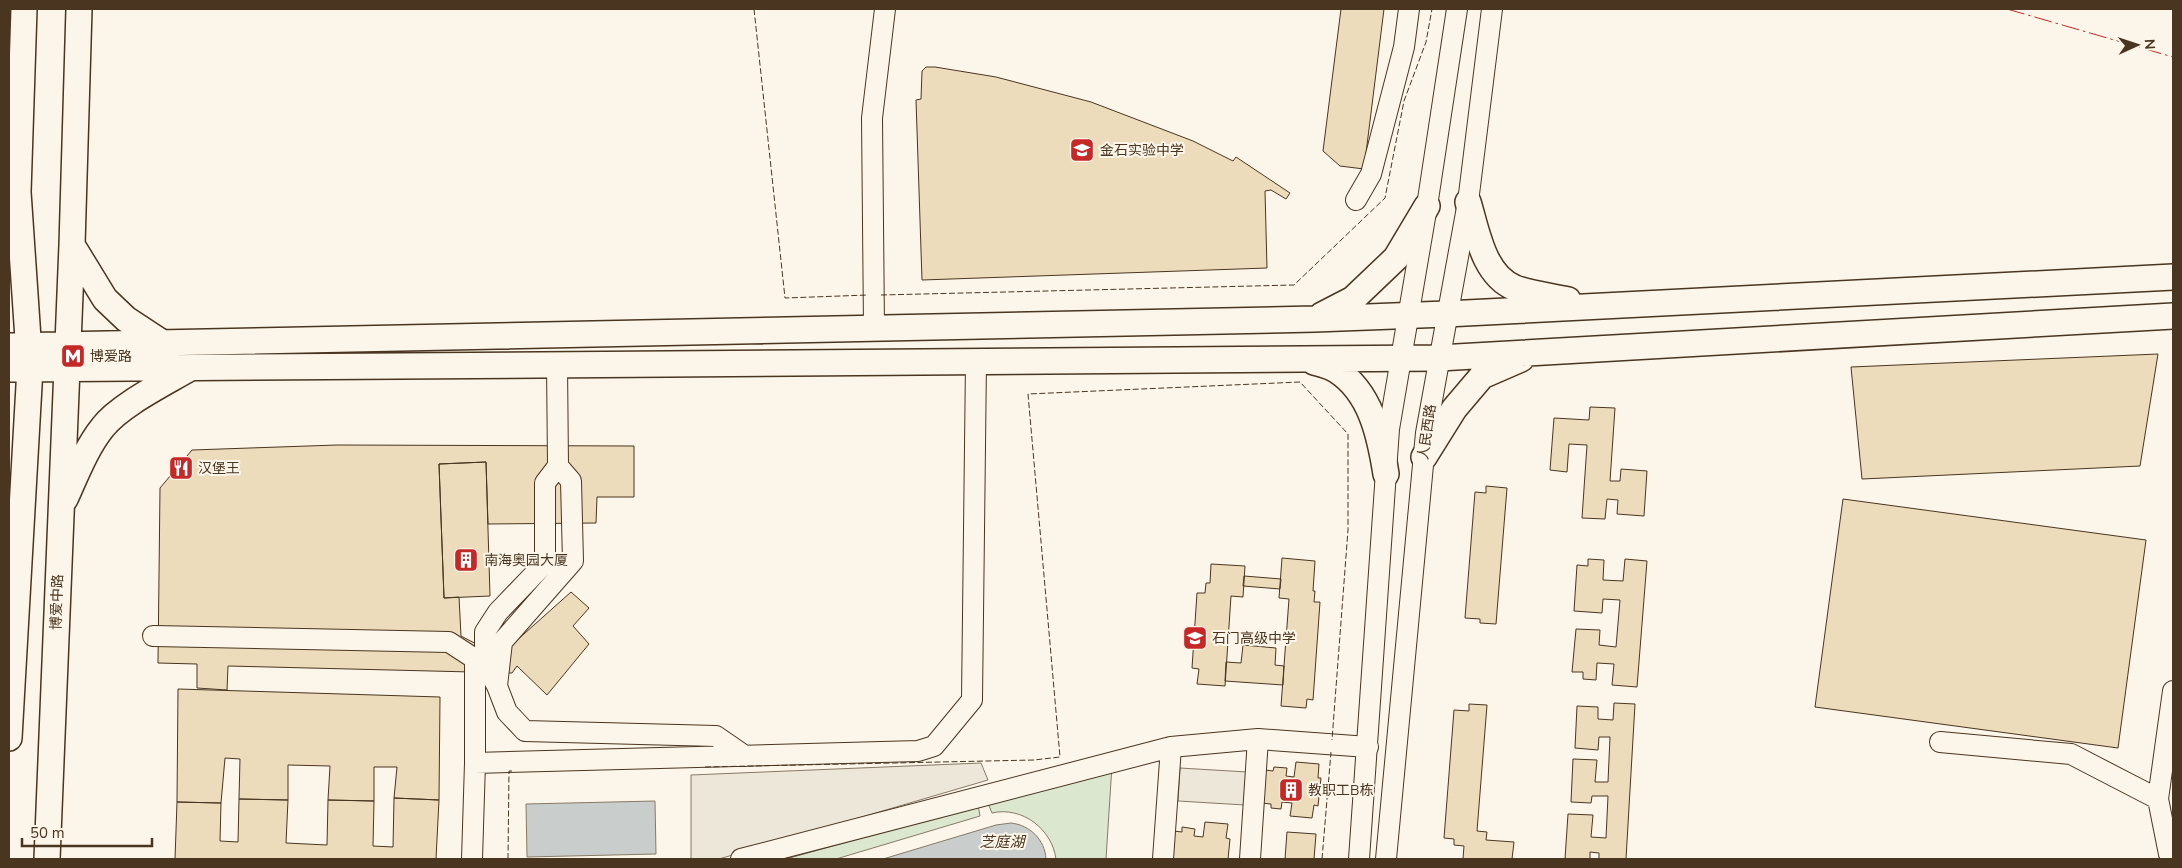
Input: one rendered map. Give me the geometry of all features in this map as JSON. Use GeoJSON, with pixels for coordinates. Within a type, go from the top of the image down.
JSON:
{"type":"FeatureCollection","features":[{"type":"Feature","properties":{"kind":"main road"},"geometry":{"type":"LineString","coordinates":[[9,738],[22,514],[18,192],[24,9]]}},
{"type":"Feature","properties":{"kind":"main road"},"geometry":{"type":"LineString","coordinates":[[66,356],[72,246],[79,9]]}},
{"type":"Feature","properties":{"kind":"main road"},"geometry":{"type":"LineString","coordinates":[[9,221],[18,192]]}},
{"type":"Feature","properties":{"kind":"main road"},"geometry":{"type":"LineString","coordinates":[[1468,202],[1489,264],[1499,278],[1514,288],[1597,306]]}},
{"type":"Feature","properties":{"kind":"main road"},"geometry":{"type":"LineString","coordinates":[[1315,319],[1353,299],[1396,258],[1427,206]]}},
{"type":"Feature","properties":{"kind":"main road"},"geometry":{"type":"LineString","coordinates":[[72,246],[105,300],[126,319],[162,342]]}},
{"type":"Feature","properties":{"kind":"main road"},"geometry":{"type":"LineString","coordinates":[[66,356],[162,342],[1315,319],[2173,277]]}},
{"type":"Feature","properties":{"kind":"main road"},"geometry":{"type":"LineString","coordinates":[[19,357],[66,356],[191,367],[1401,359],[1536,353],[2173,316]]}},
{"type":"Feature","properties":{"kind":"main road"},"geometry":{"type":"LineString","coordinates":[[1424,457],[1454,409],[1482,376],[1536,353]]}},
{"type":"Feature","properties":{"kind":"main road","name":"博爱中路"},"geometry":{"type":"LineString","coordinates":[[47,859],[66,356]]}},
{"type":"Feature","properties":{"kind":"main road"},"geometry":{"type":"LineString","coordinates":[[1304,359],[1334,368],[1348,379],[1361,394],[1374,420],[1381,441],[1386,474]]}},
{"type":"Feature","properties":{"kind":"main road"},"geometry":{"type":"LineString","coordinates":[[60,511],[86,452],[103,426],[118,412],[191,367]]}},
{"type":"Feature","properties":{"kind":"main road"},"geometry":{"type":"LineString","coordinates":[[9,484],[22,514]]}},
{"type":"Feature","properties":{"kind":"street"},"geometry":{"type":"LineString","coordinates":[[874,327],[872,118],[885,9]]}},
{"type":"Feature","properties":{"kind":"street"},"geometry":{"type":"LineString","coordinates":[[1356,200],[1371,174],[1404,47],[1410,9]]}},
{"type":"Feature","properties":{"kind":"street"},"geometry":{"type":"LineString","coordinates":[[1359,859],[1389,429],[1427,206],[1456,9]]}},
{"type":"Feature","properties":{"kind":"street","name":"人民西路"},"geometry":{"type":"LineString","coordinates":[[1386,859],[1424,457],[1446,314],[1468,202],[1492,9]]}},
{"type":"Feature","properties":{"kind":"street"},"geometry":{"type":"LineString","coordinates":[[475,762],[918,751],[934,746],[972,700],[976,361]]}},
{"type":"Feature","properties":{"kind":"street"},"geometry":{"type":"LineString","coordinates":[[557,364],[558,466],[545,483],[545,563],[498,612],[486,632],[485,664],[497,686],[507,712],[525,731],[716,736],[745,756]]}},
{"type":"Feature","properties":{"kind":"street"},"geometry":{"type":"LineString","coordinates":[[497,686],[502,642],[573,561],[571,481],[558,466]]}},
{"type":"Feature","properties":{"kind":"street"},"geometry":{"type":"LineString","coordinates":[[153,636],[449,642],[475,659],[475,762],[472,859]]}},
{"type":"Feature","properties":{"kind":"street"},"geometry":{"type":"LineString","coordinates":[[2170,852],[2158,799],[2173,691]]}},
{"type":"Feature","properties":{"kind":"street"},"geometry":{"type":"LineString","coordinates":[[741,859],[1171,746],[1258,739],[1368,747]]}},
{"type":"Feature","properties":{"kind":"street"},"geometry":{"type":"LineString","coordinates":[[1250,859],[1258,739]]}},
{"type":"Feature","properties":{"kind":"street"},"geometry":{"type":"LineString","coordinates":[[1940,742],[2071,754],[2158,799]]}},
{"type":"Feature","properties":{"kind":"street"},"geometry":{"type":"LineString","coordinates":[[1163,859],[1171,746]]}},
{"type":"Feature","properties":{"kind":"green space"},"geometry":{"type":"Polygon","coordinates":[[[1112,765],[1106,859],[1056,859],[1049,838],[1034,822],[1014,813],[992,813],[987,801],[1112,765]]]}},
{"type":"Feature","properties":{"kind":"green space"},"geometry":{"type":"Polygon","coordinates":[[[978,805],[980,816],[836,859],[786,859],[978,805]]]}},
{"type":"Feature","properties":{"kind":"shaded area"},"geometry":{"type":"Polygon","coordinates":[[[981,763],[988,780],[719,859],[691,859],[691,775],[981,763]]]}},
{"type":"Feature","properties":{"kind":"shaded area"},"geometry":{"type":"Polygon","coordinates":[[[1180,768],[1247,772],[1245,805],[1178,801],[1180,768]]]}},
{"type":"Feature","properties":{"kind":"water"},"geometry":{"type":"Polygon","coordinates":[[[655,801],[656,854],[527,857],[526,804],[655,801]]]}},
{"type":"Feature","properties":{"kind":"water","name":"芝庭湖"},"geometry":{"type":"Polygon","coordinates":[[[1011,823],[1030,830],[1035,835],[1043,846],[1046,859],[883,859],[996,825],[1011,823]]]}},
{"type":"Feature","properties":{"kind":"building"},"geometry":{"type":"Polygon","coordinates":[[[1341,9],[1384,9],[1364,169],[1340,166],[1323,151],[1341,9]]]}},
{"type":"Feature","properties":{"kind":"building"},"geometry":{"type":"Polygon","coordinates":[[[926,67],[996,77],[1091,102],[1193,141],[1233,161],[1236,157],[1290,193],[1286,199],[1271,190],[1265,191],[1267,268],[922,280],[916,100],[921,99],[922,71],[926,67]]]}},
{"type":"Feature","properties":{"kind":"building"},"geometry":{"type":"Polygon","coordinates":[[[2158,354],[2140,466],[1862,479],[1851,367],[2158,354]]]}},
{"type":"Feature","properties":{"kind":"building"},"geometry":{"type":"Polygon","coordinates":[[[1590,407],[1615,408],[1610,481],[1620,481],[1621,469],[1647,471],[1644,516],[1617,514],[1618,500],[1607,499],[1605,519],[1582,518],[1587,445],[1569,444],[1567,472],[1550,470],[1554,418],[1589,420],[1590,407]]]}},
{"type":"Feature","properties":{"kind":"building"},"geometry":{"type":"Polygon","coordinates":[[[337,445],[634,446],[634,497],[597,497],[596,523],[488,524],[486,462],[439,464],[444,598],[459,597],[461,636],[486,649],[506,650],[571,592],[589,608],[573,626],[589,644],[547,695],[517,666],[512,673],[228,666],[227,690],[197,688],[197,664],[158,663],[160,488],[192,450],[337,445]]]}},
{"type":"Feature","properties":{"kind":"building","name":"南海奥园大厦"},"geometry":{"type":"Polygon","coordinates":[[[486,462],[490,596],[444,598],[439,464],[486,462]]]}},
{"type":"Feature","properties":{"kind":"building"},"geometry":{"type":"Polygon","coordinates":[[[1486,486],[1507,488],[1496,624],[1480,623],[1480,619],[1465,618],[1475,492],[1486,493],[1486,486]]]}},
{"type":"Feature","properties":{"kind":"building"},"geometry":{"type":"Polygon","coordinates":[[[1843,499],[2146,540],[2118,748],[1815,707],[1843,499]]]}},
{"type":"Feature","properties":{"kind":"building"},"geometry":{"type":"Polygon","coordinates":[[[1282,558],[1315,561],[1314,602],[1320,602],[1313,700],[1307,699],[1306,708],[1281,706],[1289,599],[1279,598],[1282,558]]]}},
{"type":"Feature","properties":{"kind":"building"},"geometry":{"type":"Polygon","coordinates":[[[1588,559],[1604,560],[1603,580],[1623,581],[1625,559],[1647,561],[1637,687],[1612,685],[1614,664],[1597,663],[1596,680],[1583,679],[1583,672],[1572,672],[1576,629],[1600,630],[1599,645],[1616,647],[1620,600],[1603,599],[1602,613],[1574,611],[1577,565],[1588,566],[1588,559]]]}},
{"type":"Feature","properties":{"kind":"building"},"geometry":{"type":"Polygon","coordinates":[[[1211,564],[1245,566],[1243,597],[1231,596],[1225,686],[1197,684],[1199,669],[1192,668],[1197,593],[1205,593],[1206,583],[1210,583],[1211,564]]]}},
{"type":"Feature","properties":{"kind":"building"},"geometry":{"type":"Polygon","coordinates":[[[1244,576],[1281,579],[1280,589],[1243,586],[1244,576]]]}},
{"type":"Feature","properties":{"kind":"building"},"geometry":{"type":"Polygon","coordinates":[[[1243,645],[1276,648],[1275,665],[1284,666],[1283,685],[1225,681],[1226,662],[1241,663],[1243,645]]]}},
{"type":"Feature","properties":{"kind":"building"},"geometry":{"type":"Polygon","coordinates":[[[178,689],[440,697],[439,800],[394,798],[397,767],[374,767],[374,801],[328,800],[330,766],[288,765],[288,800],[239,799],[240,759],[225,758],[221,803],[177,802],[178,689]]]}},
{"type":"Feature","properties":{"kind":"building"},"geometry":{"type":"Polygon","coordinates":[[[1614,703],[1635,704],[1626,859],[1599,859],[1599,853],[1590,852],[1590,859],[1565,859],[1568,814],[1593,815],[1591,837],[1606,838],[1608,796],[1592,796],[1591,803],[1571,802],[1573,759],[1597,760],[1595,782],[1608,782],[1610,737],[1599,737],[1598,750],[1575,748],[1577,706],[1598,707],[1598,719],[1613,720],[1614,703]]]}},
{"type":"Feature","properties":{"kind":"building"},"geometry":{"type":"Polygon","coordinates":[[[1469,704],[1487,705],[1477,831],[1487,832],[1486,840],[1514,842],[1512,859],[1463,859],[1464,846],[1454,845],[1454,839],[1444,838],[1454,710],[1469,711],[1469,704]]]}},
{"type":"Feature","properties":{"kind":"building","name":"教职工B栋"},"geometry":{"type":"Polygon","coordinates":[[[1296,762],[1319,764],[1318,778],[1321,778],[1318,806],[1314,805],[1312,818],[1290,816],[1292,803],[1282,802],[1281,809],[1271,808],[1271,804],[1261,803],[1265,770],[1273,771],[1274,767],[1287,768],[1286,776],[1294,777],[1296,762]]]}},
{"type":"Feature","properties":{"kind":"building"},"geometry":{"type":"Polygon","coordinates":[[[394,798],[439,800],[436,859],[175,859],[177,802],[221,803],[220,841],[238,842],[239,799],[288,800],[286,843],[327,845],[328,800],[374,801],[373,846],[393,847],[394,798]]]}},
{"type":"Feature","properties":{"kind":"building"},"geometry":{"type":"Polygon","coordinates":[[[1205,822],[1228,824],[1226,838],[1230,839],[1228,859],[1170,859],[1173,831],[1182,832],[1182,827],[1195,829],[1194,836],[1203,837],[1205,822]]]}},
{"type":"Feature","properties":{"kind":"building"},"geometry":{"type":"Polygon","coordinates":[[[1287,832],[1316,834],[1314,859],[1285,859],[1287,832]]]}},
{"type":"Feature","properties":{"kind":"fence"},"geometry":{"type":"LineString","coordinates":[[754,9],[785,298],[868,295]]}},
{"type":"Feature","properties":{"kind":"fence"},"geometry":{"type":"LineString","coordinates":[[881,295],[1294,285],[1385,198],[1404,101],[1426,42],[1432,9]]}},
{"type":"Feature","properties":{"kind":"fence"},"geometry":{"type":"LineString","coordinates":[[705,767],[1034,760],[1060,757],[1028,394],[1300,382],[1348,434],[1348,530],[1332,740]]}},
{"type":"Feature","properties":{"kind":"fence"},"geometry":{"type":"LineString","coordinates":[[1322,859],[1331,752]]}},
{"type":"Feature","properties":{"kind":"fence"},"geometry":{"type":"LineString","coordinates":[[508,859],[509,771],[512,771]]}},
{"type":"Feature","properties":{"kind":"power"},"geometry":{"type":"LineString","coordinates":[[2007,9],[2173,57]]}},
{"type":"Feature","properties":{"kind":"place","name":"金石实验中学"},"geometry":{"type":"Point","coordinates":[1082,150]}},
{"type":"Feature","properties":{"kind":"place","name":"博爱路"},"geometry":{"type":"Point","coordinates":[73,356]}},
{"type":"Feature","properties":{"kind":"place","name":"汉堡王"},"geometry":{"type":"Point","coordinates":[181,468]}},
{"type":"Feature","properties":{"kind":"place","name":"南海奥园大厦"},"geometry":{"type":"Point","coordinates":[466,560]}},
{"type":"Feature","properties":{"kind":"place","name":"石门高级中学"},"geometry":{"type":"Point","coordinates":[1195,638]}},
{"type":"Feature","properties":{"kind":"place","name":"教职工B栋"},"geometry":{"type":"Point","coordinates":[1291,790]}}]}
